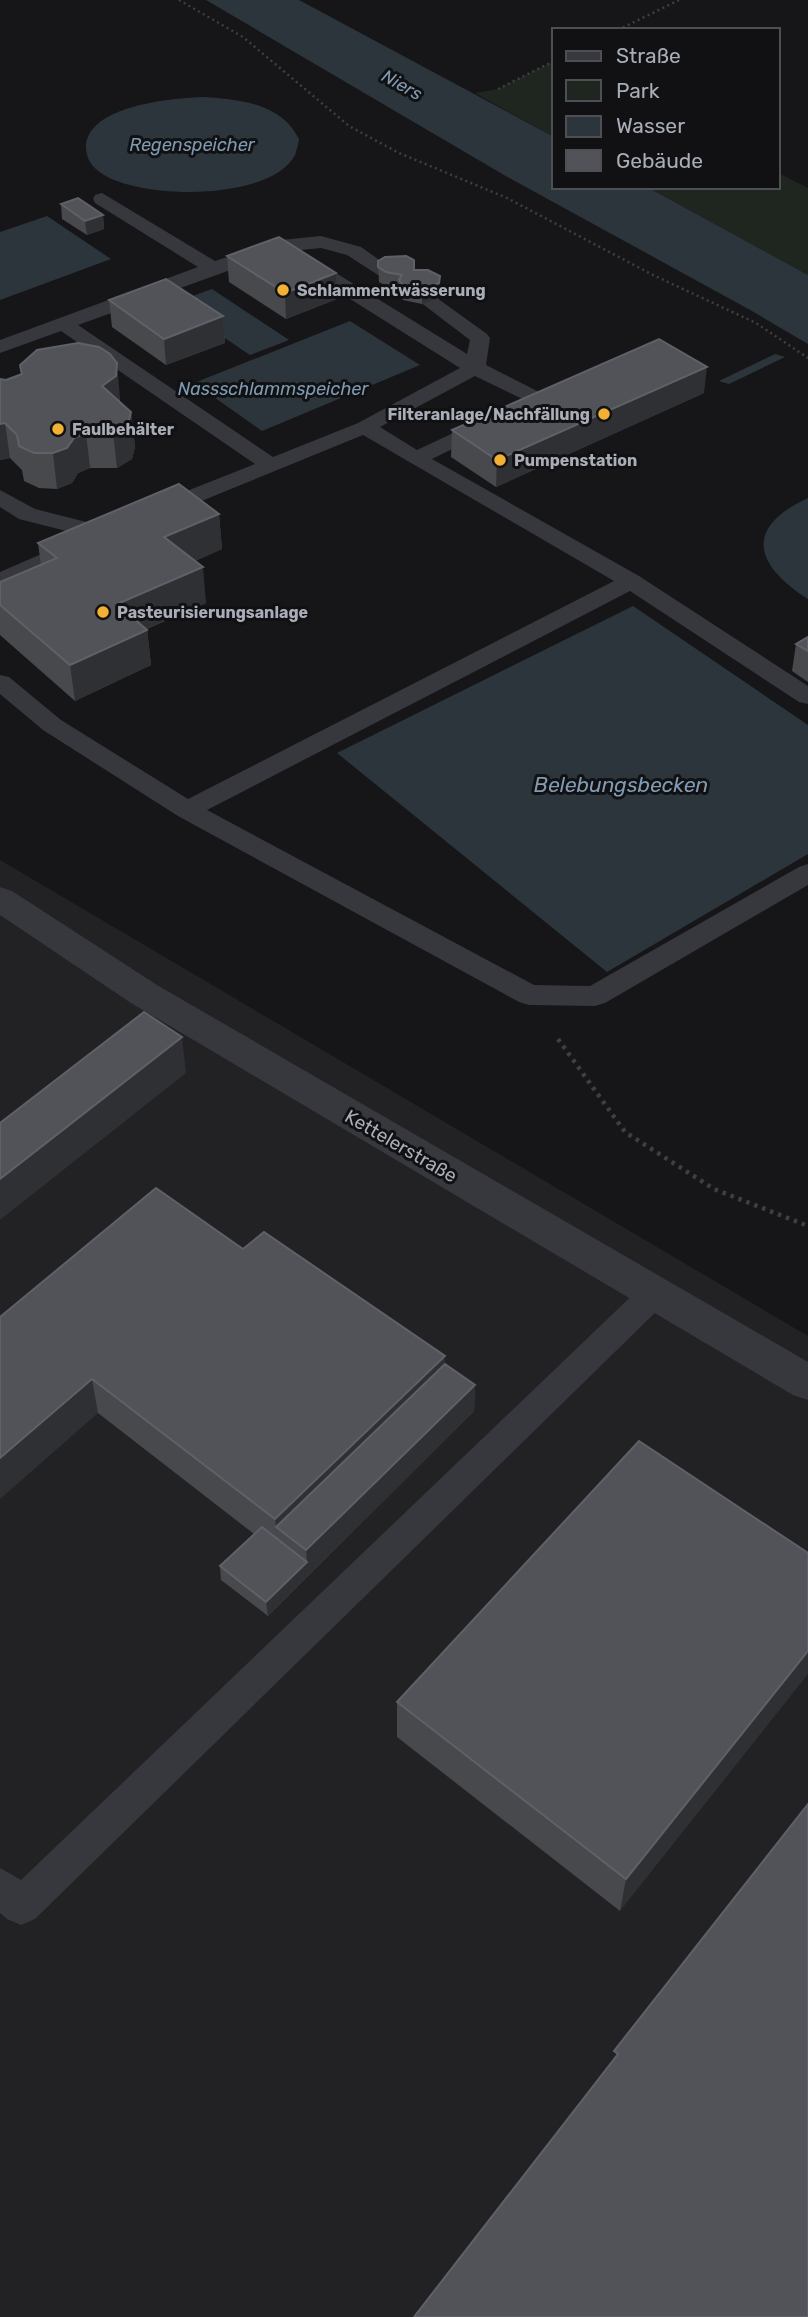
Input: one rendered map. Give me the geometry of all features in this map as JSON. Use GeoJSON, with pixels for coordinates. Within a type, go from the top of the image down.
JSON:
{"type":"FeatureCollection","features":[{"type":"Feature","properties":{"kind":"street","name":"Kettelerstraße"},"geometry":{"type":"LineString","coordinates":[[0,899],[144,994],[808,1383]]}},
{"type":"Feature","properties":{"kind":"lane"},"geometry":{"type":"LineString","coordinates":[[102,199],[213,268]]}},
{"type":"Feature","properties":{"kind":"lane"},"geometry":{"type":"LineString","coordinates":[[0,347],[213,268],[281,246],[321,242],[354,251],[385,271]]}},
{"type":"Feature","properties":{"kind":"lane"},"geometry":{"type":"LineString","coordinates":[[281,246],[475,368],[540,400]]}},
{"type":"Feature","properties":{"kind":"lane"},"geometry":{"type":"LineString","coordinates":[[430,302],[480,338],[475,368]]}},
{"type":"Feature","properties":{"kind":"lane"},"geometry":{"type":"LineString","coordinates":[[64,324],[271,465]]}},
{"type":"Feature","properties":{"kind":"lane"},"geometry":{"type":"LineString","coordinates":[[0,581],[102,533],[365,427],[475,368]]}},
{"type":"Feature","properties":{"kind":"lane"},"geometry":{"type":"LineString","coordinates":[[416,459],[564,390]]}},
{"type":"Feature","properties":{"kind":"lane"},"geometry":{"type":"LineString","coordinates":[[365,427],[416,459],[779,666],[808,697]]}},
{"type":"Feature","properties":{"kind":"lane"},"geometry":{"type":"LineString","coordinates":[[0,498],[27,514],[102,533]]}},
{"type":"Feature","properties":{"kind":"lane"},"geometry":{"type":"LineString","coordinates":[[187,810],[631,581]]}},
{"type":"Feature","properties":{"kind":"lane"},"geometry":{"type":"LineString","coordinates":[[0,682],[52,725],[187,810],[529,995],[595,996],[808,873]]}},
{"type":"Feature","properties":{"kind":"lane"},"geometry":{"type":"LineString","coordinates":[[0,1887],[21,1906],[654,1294]]}},
{"type":"Feature","properties":{"kind":"path"},"geometry":{"type":"LineString","coordinates":[[178,0],[243,37],[349,126],[399,153],[507,198],[653,275],[755,323],[808,358]]}},
{"type":"Feature","properties":{"kind":"path"},"geometry":{"type":"LineString","coordinates":[[622,28],[678,0]]}},
{"type":"Feature","properties":{"kind":"path"},"geometry":{"type":"LineString","coordinates":[[498,89],[552,62]]}},
{"type":"Feature","properties":{"kind":"path"},"geometry":{"type":"LineString","coordinates":[[529,995],[625,1132],[714,1189],[808,1226]]}},
{"type":"Feature","properties":{"kind":"shaded area"},"geometry":{"type":"Polygon","coordinates":[[[0,860],[808,1336],[808,2317],[0,2317],[0,860]]]}},
{"type":"Feature","properties":{"kind":"green space"},"geometry":{"type":"Polygon","coordinates":[[[552,62],[552,136],[475,93],[498,89],[552,62]]]}},
{"type":"Feature","properties":{"kind":"green space"},"geometry":{"type":"Polygon","coordinates":[[[780,174],[808,188],[808,275],[651,189],[780,189],[780,174]]]}},
{"type":"Feature","properties":{"kind":"water","name":"Niers"},"geometry":{"type":"Polygon","coordinates":[[[206,0],[299,0],[552,136],[552,189],[651,189],[808,275],[808,344],[752,311],[504,175],[206,0]]]}},
{"type":"Feature","properties":{"kind":"water","name":"Regenspeicher"},"geometry":{"type":"Polygon","coordinates":[[[204,97],[246,102],[282,118],[299,139],[295,155],[281,170],[259,182],[231,189],[200,192],[140,187],[115,180],[97,170],[90,162],[86,147],[90,133],[116,113],[154,102],[204,97]]]}},
{"type":"Feature","properties":{"kind":"water"},"geometry":{"type":"Polygon","coordinates":[[[47,216],[111,259],[0,300],[0,232],[47,216]]]}},
{"type":"Feature","properties":{"kind":"water"},"geometry":{"type":"Polygon","coordinates":[[[212,289],[289,340],[250,355],[173,303],[212,289]]]}},
{"type":"Feature","properties":{"kind":"water","name":"Nassschlammspeicher"},"geometry":{"type":"Polygon","coordinates":[[[350,321],[420,365],[262,431],[194,383],[350,321]]]}},
{"type":"Feature","properties":{"kind":"water"},"geometry":{"type":"Polygon","coordinates":[[[808,498],[808,599],[776,573],[764,547],[765,534],[773,522],[808,498]]]}},
{"type":"Feature","properties":{"kind":"water","name":"Belebungsbecken"},"geometry":{"type":"Polygon","coordinates":[[[633,606],[808,725],[808,854],[607,972],[337,753],[633,606]]]}},
{"type":"Feature","properties":{"kind":"building"},"geometry":{"type":"Polygon","coordinates":[[[78,198],[103,215],[85,221],[61,204],[78,198]]]}},
{"type":"Feature","properties":{"kind":"building"},"geometry":{"type":"Polygon","coordinates":[[[279,237],[336,273],[285,293],[227,256],[279,237]]]}},
{"type":"Feature","properties":{"kind":"building"},"geometry":{"type":"Polygon","coordinates":[[[406,256],[414,260],[414,270],[428,270],[440,276],[439,283],[422,290],[403,285],[399,280],[402,275],[386,272],[378,267],[378,261],[385,257],[406,256]]]}},
{"type":"Feature","properties":{"kind":"building"},"geometry":{"type":"Polygon","coordinates":[[[166,279],[223,316],[164,339],[109,300],[166,279]]]}},
{"type":"Feature","properties":{"kind":"building"},"geometry":{"type":"Polygon","coordinates":[[[659,339],[707,367],[497,460],[452,430],[659,339]]]}},
{"type":"Feature","properties":{"kind":"building"},"geometry":{"type":"Polygon","coordinates":[[[78,343],[99,347],[117,363],[116,376],[102,386],[131,412],[128,424],[113,433],[86,433],[74,438],[67,448],[53,453],[34,453],[19,446],[17,435],[5,423],[0,424],[0,379],[6,380],[22,374],[20,365],[37,350],[78,343]]]}},
{"type":"Feature","properties":{"kind":"building"},"geometry":{"type":"Polygon","coordinates":[[[179,484],[219,514],[164,537],[203,567],[117,604],[147,630],[70,665],[0,605],[0,582],[57,558],[38,543],[179,484]]]}},
{"type":"Feature","properties":{"kind":"building"},"geometry":{"type":"Polygon","coordinates":[[[808,637],[808,651],[796,644],[808,637]]]}},
{"type":"Feature","properties":{"kind":"building"},"geometry":{"type":"Polygon","coordinates":[[[144,1012],[182,1037],[0,1179],[0,1123],[144,1012]]]}},
{"type":"Feature","properties":{"kind":"building"},"geometry":{"type":"Polygon","coordinates":[[[156,1188],[243,1249],[264,1232],[445,1356],[275,1519],[92,1379],[0,1458],[0,1317],[156,1188]]]}},
{"type":"Feature","properties":{"kind":"building"},"geometry":{"type":"Polygon","coordinates":[[[445,1364],[475,1385],[306,1550],[276,1527],[445,1364]]]}},
{"type":"Feature","properties":{"kind":"building"},"geometry":{"type":"Polygon","coordinates":[[[639,1441],[808,1553],[808,1651],[626,1879],[397,1702],[639,1441]]]}},
{"type":"Feature","properties":{"kind":"building"},"geometry":{"type":"Polygon","coordinates":[[[262,1527],[307,1562],[266,1602],[220,1566],[262,1527]]]}},
{"type":"Feature","properties":{"kind":"building"},"geometry":{"type":"Polygon","coordinates":[[[808,1804],[808,2317],[414,2317],[618,2054],[614,2051],[808,1804]]]}},
{"type":"Feature","properties":{"kind":"waterway"},"geometry":{"type":"LineString","coordinates":[[725,381],[779,357]]}},
{"type":"Feature","properties":{"kind":"place","name":"Schlammentwässerung"},"geometry":{"type":"Point","coordinates":[283,290]}},
{"type":"Feature","properties":{"kind":"place","name":"Filteranlage/Nachfällung"},"geometry":{"type":"Point","coordinates":[604,414]}},
{"type":"Feature","properties":{"kind":"place","name":"Faulbehälter"},"geometry":{"type":"Point","coordinates":[58,429]}},
{"type":"Feature","properties":{"kind":"place","name":"Pumpenstation"},"geometry":{"type":"Point","coordinates":[500,460]}},
{"type":"Feature","properties":{"kind":"place","name":"Pasteurisierungsanlage"},"geometry":{"type":"Point","coordinates":[103,612]}}]}
